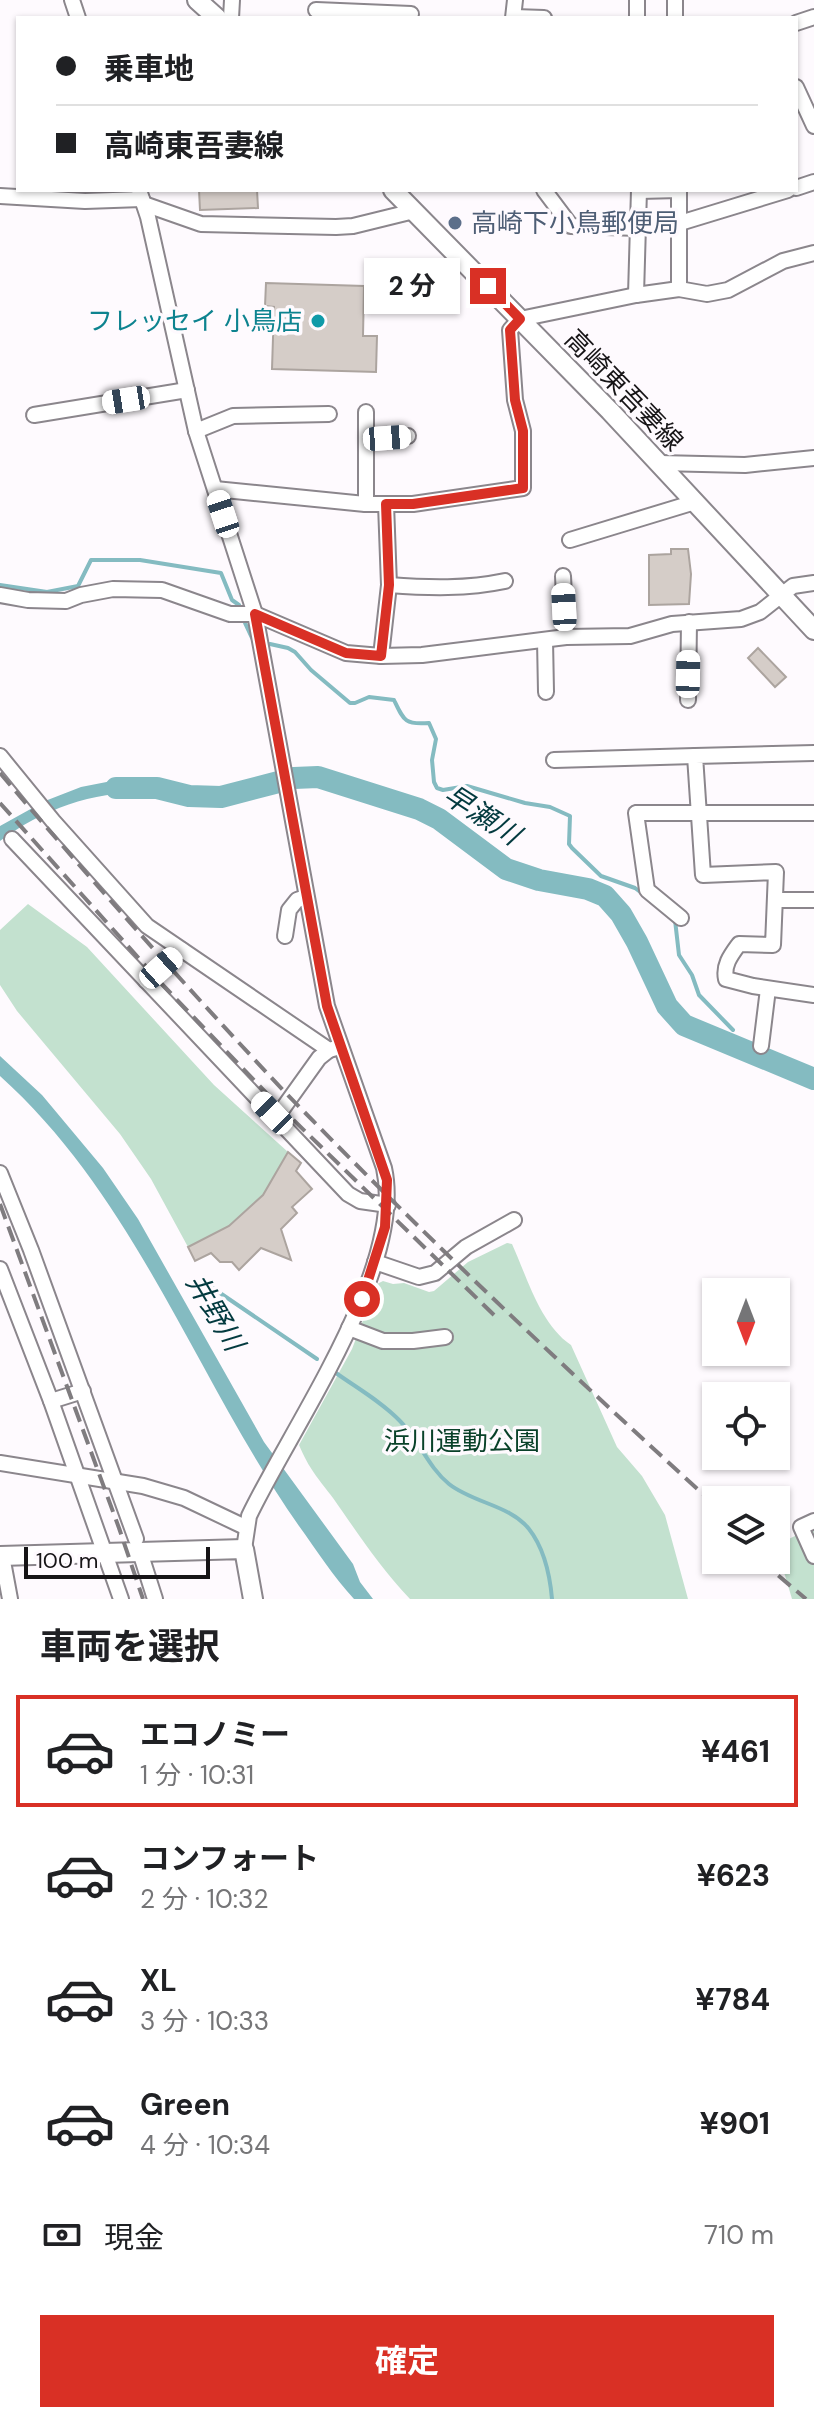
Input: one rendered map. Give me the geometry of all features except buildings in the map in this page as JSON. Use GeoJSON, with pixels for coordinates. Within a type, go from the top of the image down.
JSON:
{"type":"FeatureCollection","features":[{"type":"Feature","properties":{"kind":"main road"},"geometry":{"type":"LineString","coordinates":[[197,0],[215,16]]}},
{"type":"Feature","properties":{"kind":"main road","name":"高崎東吾妻線"},"geometry":{"type":"LineString","coordinates":[[395,192],[659,463],[814,630]]}},
{"type":"Feature","properties":{"kind":"main road"},"geometry":{"type":"LineString","coordinates":[[1,1556],[105,1553],[138,1545],[244,1549],[253,1599]]}},
{"type":"Feature","properties":{"kind":"street"},"geometry":{"type":"LineString","coordinates":[[313,9],[412,11]]}},
{"type":"Feature","properties":{"kind":"street"},"geometry":{"type":"LineString","coordinates":[[798,96],[814,126]]}},
{"type":"Feature","properties":{"kind":"street"},"geometry":{"type":"LineString","coordinates":[[546,192],[571,226],[640,228]]}},
{"type":"Feature","properties":{"kind":"street"},"geometry":{"type":"LineString","coordinates":[[636,295],[639,192]]}},
{"type":"Feature","properties":{"kind":"street"},"geometry":{"type":"LineString","coordinates":[[679,192],[679,289]]}},
{"type":"Feature","properties":{"kind":"street"},"geometry":{"type":"LineString","coordinates":[[680,223],[744,197],[775,192]]}},
{"type":"Feature","properties":{"kind":"street"},"geometry":{"type":"LineString","coordinates":[[0,196],[85,201],[141,198],[201,224],[353,226],[414,211]]}},
{"type":"Feature","properties":{"kind":"street"},"geometry":{"type":"LineString","coordinates":[[141,198],[196,431],[255,614],[334,1049],[384,1168],[388,1205],[375,1262],[349,1328],[262,1489],[245,1527],[244,1549]]}},
{"type":"Feature","properties":{"kind":"street"},"geometry":{"type":"LineString","coordinates":[[215,489],[366,504],[413,504],[523,488],[523,431],[515,400],[510,330],[520,319],[679,289],[707,294],[728,290],[783,261],[814,253]]}},
{"type":"Feature","properties":{"kind":"street"},"geometry":{"type":"LineString","coordinates":[[34,415],[187,390]]}},
{"type":"Feature","properties":{"kind":"street"},"geometry":{"type":"LineString","coordinates":[[366,412],[366,504]]}},
{"type":"Feature","properties":{"kind":"street"},"geometry":{"type":"LineString","coordinates":[[196,431],[233,416],[329,414]]}},
{"type":"Feature","properties":{"kind":"street"},"geometry":{"type":"LineString","coordinates":[[366,439],[408,436]]}},
{"type":"Feature","properties":{"kind":"street"},"geometry":{"type":"LineString","coordinates":[[659,463],[745,465],[814,458]]}},
{"type":"Feature","properties":{"kind":"street"},"geometry":{"type":"LineString","coordinates":[[570,540],[695,502]]}},
{"type":"Feature","properties":{"kind":"street"},"geometry":{"type":"LineString","coordinates":[[381,656],[389,585],[386,504]]}},
{"type":"Feature","properties":{"kind":"street"},"geometry":{"type":"LineString","coordinates":[[563,576],[566,637]]}},
{"type":"Feature","properties":{"kind":"street"},"geometry":{"type":"LineString","coordinates":[[389,585],[478,587],[505,581]]}},
{"type":"Feature","properties":{"kind":"street"},"geometry":{"type":"LineString","coordinates":[[0,595],[28,600],[66,601],[81,595],[134,588],[162,590],[230,614],[255,614],[346,653],[381,656],[422,655],[566,637],[630,636],[672,624],[741,619],[760,612],[793,586],[814,583]]}},
{"type":"Feature","properties":{"kind":"street"},"geometry":{"type":"LineString","coordinates":[[688,700],[689,622]]}},
{"type":"Feature","properties":{"kind":"street"},"geometry":{"type":"LineString","coordinates":[[545,640],[546,692]]}},
{"type":"Feature","properties":{"kind":"street"},"geometry":{"type":"LineString","coordinates":[[554,760],[814,753]]}},
{"type":"Feature","properties":{"kind":"street"},"geometry":{"type":"LineString","coordinates":[[0,756],[37,803],[147,926],[334,1049]]}},
{"type":"Feature","properties":{"kind":"street"},"geometry":{"type":"LineString","coordinates":[[695,756],[703,875],[776,872],[773,945],[739,944],[728,960],[724,971],[726,979],[814,995]]}},
{"type":"Feature","properties":{"kind":"street"},"geometry":{"type":"LineString","coordinates":[[681,918],[647,890],[636,813],[814,813]]}},
{"type":"Feature","properties":{"kind":"street"},"geometry":{"type":"LineString","coordinates":[[12,839],[348,1194],[360,1201],[388,1205]]}},
{"type":"Feature","properties":{"kind":"street"},"geometry":{"type":"LineString","coordinates":[[285,936],[289,910],[297,900],[306,897]]}},
{"type":"Feature","properties":{"kind":"street"},"geometry":{"type":"LineString","coordinates":[[775,900],[814,900]]}},
{"type":"Feature","properties":{"kind":"street"},"geometry":{"type":"LineString","coordinates":[[146,981],[182,950]]}},
{"type":"Feature","properties":{"kind":"street"},"geometry":{"type":"LineString","coordinates":[[761,1046],[768,989]]}},
{"type":"Feature","properties":{"kind":"street"},"geometry":{"type":"LineString","coordinates":[[276,1118],[319,1058],[334,1049]]}},
{"type":"Feature","properties":{"kind":"street"},"geometry":{"type":"LineString","coordinates":[[0,1173],[117,1481],[155,1599]]}},
{"type":"Feature","properties":{"kind":"street"},"geometry":{"type":"LineString","coordinates":[[375,1262],[419,1277],[435,1273],[466,1247],[514,1220]]}},
{"type":"Feature","properties":{"kind":"street"},"geometry":{"type":"LineString","coordinates":[[0,1269],[51,1401],[121,1599]]}},
{"type":"Feature","properties":{"kind":"street"},"geometry":{"type":"LineString","coordinates":[[349,1328],[383,1341],[445,1337]]}},
{"type":"Feature","properties":{"kind":"street"},"geometry":{"type":"LineString","coordinates":[[51,1401],[83,1391]]}},
{"type":"Feature","properties":{"kind":"street"},"geometry":{"type":"LineString","coordinates":[[0,1463],[117,1481],[184,1498],[245,1527]]}},
{"type":"Feature","properties":{"kind":"street"},"geometry":{"type":"LineString","coordinates":[[814,1521],[801,1527],[814,1556]]}},
{"type":"Feature","properties":{"kind":"street"},"geometry":{"type":"LineString","coordinates":[[1,1556],[10,1599]]}},
{"type":"Feature","properties":{"kind":"green space"},"geometry":{"type":"Polygon","coordinates":[[[28,904],[87,947],[214,1085],[288,1152],[263,1195],[229,1226],[188,1247],[151,1179],[120,1134],[17,1011],[0,985],[0,930],[28,904]]]}},
{"type":"Feature","properties":{"kind":"green space","name":"浜川運動公園"},"geometry":{"type":"Polygon","coordinates":[[[507,1243],[512,1244],[543,1313],[571,1345],[617,1447],[642,1476],[665,1515],[688,1599],[410,1599],[370,1550],[303,1453],[299,1445],[352,1349],[377,1284],[383,1281],[404,1283],[434,1291],[468,1262],[507,1243]]]}},
{"type":"Feature","properties":{"kind":"green space"},"geometry":{"type":"Polygon","coordinates":[[[814,1527],[814,1599],[792,1599],[785,1574],[790,1574],[790,1538],[814,1527]]]}},
{"type":"Feature","properties":{"kind":"water"},"geometry":{"type":"Polygon","coordinates":[[[127,778],[148,778],[145,792],[106,795],[69,804],[33,820],[0,841],[0,826],[45,801],[81,787],[127,778]]]}},
{"type":"Feature","properties":{"kind":"water"},"geometry":{"type":"Polygon","coordinates":[[[0,1056],[42,1095],[103,1168],[138,1219],[264,1442],[353,1564],[360,1582],[373,1599],[354,1599],[299,1526],[262,1469],[127,1233],[90,1177],[48,1124],[0,1076],[0,1056]]]}},
{"type":"Feature","properties":{"kind":"waterway"},"geometry":{"type":"LineString","coordinates":[[0,585],[47,592],[78,586],[91,560],[140,560],[221,573],[232,600],[239,605]]}},
{"type":"Feature","properties":{"kind":"waterway"},"geometry":{"type":"LineString","coordinates":[[245,623],[252,638]]}},
{"type":"Feature","properties":{"kind":"waterway"},"geometry":{"type":"LineString","coordinates":[[270,644],[295,652],[350,703],[369,697],[394,700],[406,720],[429,723],[436,739],[432,760],[437,788],[467,786],[550,807],[570,816],[569,844],[572,848],[601,876],[643,894]]}},
{"type":"Feature","properties":{"kind":"waterway","name":"早瀬川"},"geometry":{"type":"LineString","coordinates":[[116,788],[157,788],[189,796],[221,797],[294,778],[318,777],[419,809],[439,819],[506,869],[605,896],[621,914],[637,942],[667,1006],[684,1025],[814,1079]]}},
{"type":"Feature","properties":{"kind":"waterway"},"geometry":{"type":"LineString","coordinates":[[675,920],[679,955],[692,975],[699,995],[733,1030]]}},
{"type":"Feature","properties":{"kind":"waterway","name":"早瀬川"},"geometry":{"type":"LineString","coordinates":[[737,1048],[739,1040]]}},
{"type":"Feature","properties":{"kind":"waterway","name":"井野川"},"geometry":{"type":"LineString","coordinates":[[201,1280],[317,1359]]}},
{"type":"Feature","properties":{"kind":"waterway"},"geometry":{"type":"LineString","coordinates":[[336,1373],[393,1414],[449,1484],[502,1509],[529,1529],[545,1562],[552,1599]]}},
{"type":"Feature","properties":{"kind":"railway"},"geometry":{"type":"LineString","coordinates":[[0,773],[283,1090],[496,1301],[702,1493]]}},
{"type":"Feature","properties":{"kind":"railway"},"geometry":{"type":"LineString","coordinates":[[0,803],[160,982],[274,1101],[494,1315]]}},
{"type":"Feature","properties":{"kind":"railway"},"geometry":{"type":"LineString","coordinates":[[0,1204],[143,1599]]}},
{"type":"Feature","properties":{"kind":"railway"},"geometry":{"type":"LineString","coordinates":[[777,1574],[806,1599]]}},
{"type":"Feature","properties":{"kind":"place","name":"高崎下小鳥郵便局"},"geometry":{"type":"Point","coordinates":[455,223]}},
{"type":"Feature","properties":{"kind":"place","name":"フレッセイ 小鳥店"},"geometry":{"type":"Point","coordinates":[318,321]}},
{"type":"Feature","properties":{"kind":"route"},"geometry":{"type":"LineString","coordinates":[[362,1299],[385,1227],[387,1180],[327,1006],[255,614],[346,653],[381,656],[389,585],[386,504],[413,504],[523,488],[523,431],[515,400],[510,330],[520,319],[488,286]]}}]}
